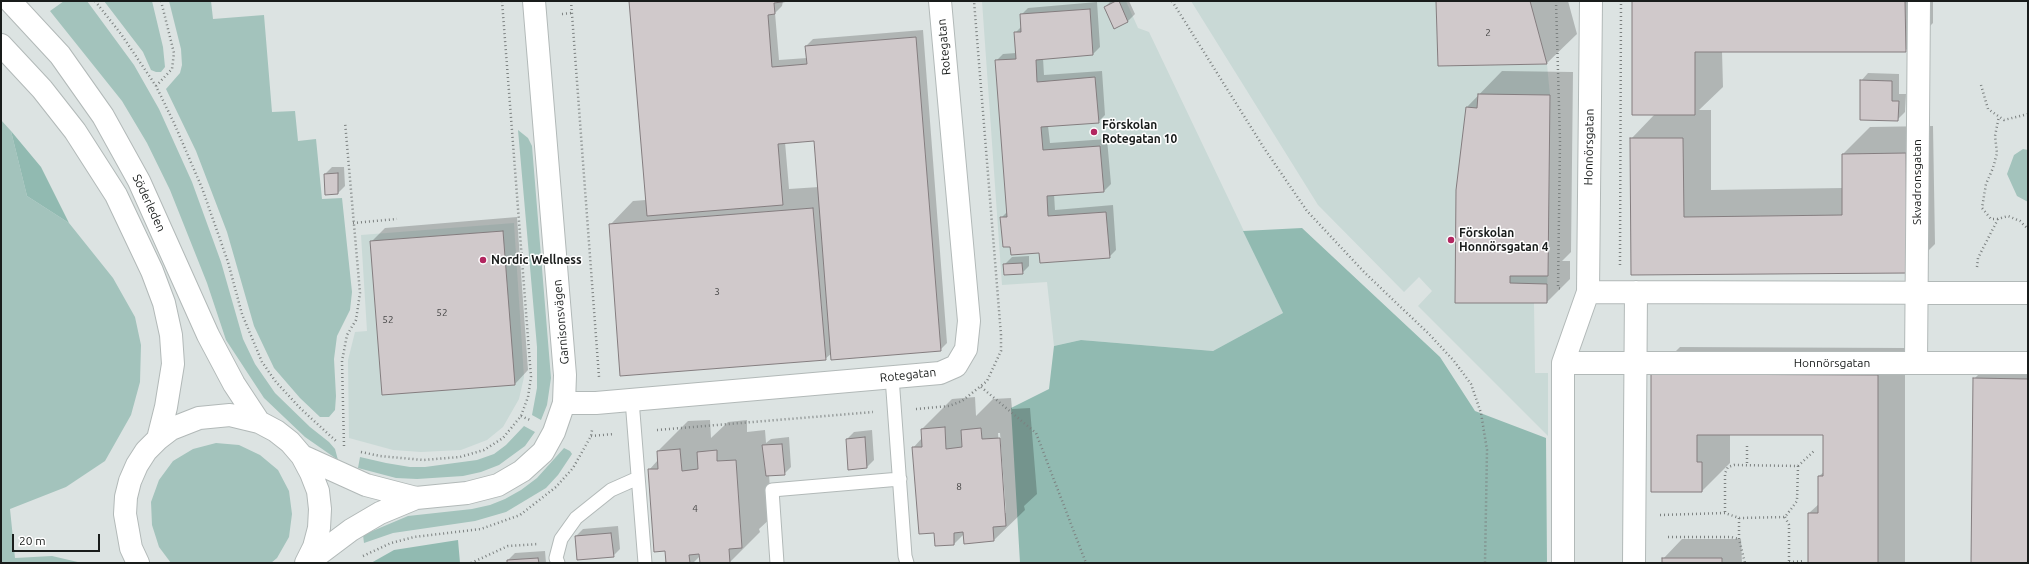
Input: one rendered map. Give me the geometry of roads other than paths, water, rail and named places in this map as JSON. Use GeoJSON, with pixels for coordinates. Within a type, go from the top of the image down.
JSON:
{"type":"FeatureCollection","features":[{"type":"Feature","properties":{"kind":"street","name":"Söderleden"},"geometry":{"type":"LineString","coordinates":[[10,1],[60,55],[103,116],[139,181],[208,335],[234,384],[260,422]]}},
{"type":"Feature","properties":{"kind":"street","name":"Garnisonsvägen"},"geometry":{"type":"LineString","coordinates":[[306,563],[351,530],[380,513],[416,498],[466,493],[498,485],[522,470],[543,452],[554,432],[564,403],[564,347],[534,1]]}},
{"type":"Feature","properties":{"kind":"street","name":"Rotegatan"},"geometry":{"type":"LineString","coordinates":[[564,403],[596,403],[940,373],[956,366],[966,349],[969,321],[940,1]]}},
{"type":"Feature","properties":{"kind":"street","name":"Honnörsgatan"},"geometry":{"type":"LineString","coordinates":[[1563,563],[1563,364],[1588,292],[1591,1]]}},
{"type":"Feature","properties":{"kind":"street","name":"Skvadronsgatan"},"geometry":{"type":"LineString","coordinates":[[1916,363],[1919,1]]}},
{"type":"Feature","properties":{"kind":"street"},"geometry":{"type":"LineString","coordinates":[[1,45],[42,89],[75,131],[116,195],[152,271],[164,303],[171,335],[173,364],[166,407],[158,439]]}},
{"type":"Feature","properties":{"kind":"street"},"geometry":{"type":"LineString","coordinates":[[1588,292],[2028,292]]}},
{"type":"Feature","properties":{"kind":"street"},"geometry":{"type":"LineString","coordinates":[[1628,292],[1635,363],[1634,563]]}},
{"type":"Feature","properties":{"kind":"street","name":"Honnörsgatan"},"geometry":{"type":"LineString","coordinates":[[1563,364],[2028,363]]}},
{"type":"Feature","properties":{"kind":"street"},"geometry":{"type":"LineString","coordinates":[[138,563],[131,548],[126,531],[124,514],[130,481],[137,465],[146,451],[158,439],[178,426],[199,418],[230,415],[260,422],[276,431],[290,442],[302,456],[311,473],[318,490],[320,509],[319,528],[314,547],[306,563]]}},
{"type":"Feature","properties":{"kind":"street","name":"Garnisonsvägen"},"geometry":{"type":"LineString","coordinates":[[302,456],[366,485],[416,498]]}},
{"type":"Feature","properties":{"kind":"lane"},"geometry":{"type":"LineString","coordinates":[[892,377],[905,556],[907,563]]}},
{"type":"Feature","properties":{"kind":"lane"},"geometry":{"type":"LineString","coordinates":[[632,400],[645,563]]}},
{"type":"Feature","properties":{"kind":"lane"},"geometry":{"type":"LineString","coordinates":[[558,563],[556,558],[562,538],[576,518],[611,490],[638,478]]}},
{"type":"Feature","properties":{"kind":"lane"},"geometry":{"type":"LineString","coordinates":[[777,563],[772,490],[900,479]]}},
{"type":"Feature","properties":{"kind":"place","name":"Förskolan Rotegatan 10"},"geometry":{"type":"Point","coordinates":[1094,132]}},
{"type":"Feature","properties":{"kind":"place","name":"Förskolan Honnörsgatan 4"},"geometry":{"type":"Point","coordinates":[1451,240]}},
{"type":"Feature","properties":{"kind":"place","name":"Nordic Wellness"},"geometry":{"type":"Point","coordinates":[483,260]}}]}
